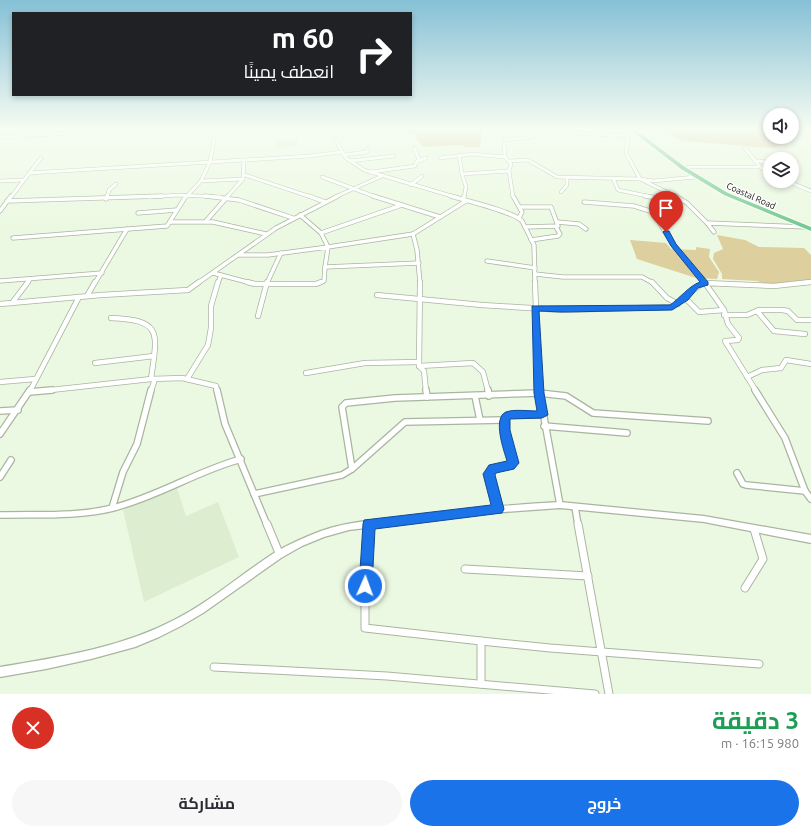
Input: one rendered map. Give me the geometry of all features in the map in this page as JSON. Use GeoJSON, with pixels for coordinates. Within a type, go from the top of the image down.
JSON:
{"type":"FeatureCollection","features":[{"type":"Feature","properties":{"kind":"highway","name":"Coastal Road"},"geometry":{"type":"LineString","coordinates":[[675,160],[696,176],[732,197],[808,226]]}},
{"type":"Feature","properties":{"kind":"highway","name":"Coastal Road"},"geometry":{"type":"LineString","coordinates":[[678,160],[735,194],[808,226],[811,229]]}},
{"type":"Feature","properties":{"kind":"street"},"geometry":{"type":"LineString","coordinates":[[0,211],[39,160]]}},
{"type":"Feature","properties":{"kind":"street"},"geometry":{"type":"LineString","coordinates":[[29,173],[237,160]]}},
{"type":"Feature","properties":{"kind":"street"},"geometry":{"type":"LineString","coordinates":[[206,221],[228,198],[244,177],[244,160]]}},
{"type":"Feature","properties":{"kind":"street"},"geometry":{"type":"LineString","coordinates":[[349,161],[355,160]]}},
{"type":"Feature","properties":{"kind":"street"},"geometry":{"type":"LineString","coordinates":[[460,160],[466,187],[465,200]]}},
{"type":"Feature","properties":{"kind":"street"},"geometry":{"type":"LineString","coordinates":[[519,218],[522,215],[521,208],[512,195],[512,176],[509,171],[511,165],[509,161],[521,160]]}},
{"type":"Feature","properties":{"kind":"street"},"geometry":{"type":"LineString","coordinates":[[529,160],[554,176],[640,179],[653,181],[696,176]]}},
{"type":"Feature","properties":{"kind":"street"},"geometry":{"type":"LineString","coordinates":[[629,160],[640,179],[687,203],[714,232]]}},
{"type":"Feature","properties":{"kind":"street"},"geometry":{"type":"LineString","coordinates":[[349,161],[370,172],[465,200],[519,218],[525,227],[534,245],[539,393],[560,505]]}},
{"type":"Feature","properties":{"kind":"street"},"geometry":{"type":"LineString","coordinates":[[370,172],[414,166],[420,161]]}},
{"type":"Feature","properties":{"kind":"street"},"geometry":{"type":"LineString","coordinates":[[755,161],[763,162]]}},
{"type":"Feature","properties":{"kind":"street"},"geometry":{"type":"LineString","coordinates":[[755,161],[763,169]]}},
{"type":"Feature","properties":{"kind":"street"},"geometry":{"type":"LineString","coordinates":[[13,238],[127,229],[162,228],[170,222],[186,195],[201,181],[210,162]]}},
{"type":"Feature","properties":{"kind":"street"},"geometry":{"type":"LineString","coordinates":[[688,167],[760,167]]}},
{"type":"Feature","properties":{"kind":"street"},"geometry":{"type":"LineString","coordinates":[[462,174],[509,171]]}},
{"type":"Feature","properties":{"kind":"street"},"geometry":{"type":"LineString","coordinates":[[0,304],[88,296],[183,291],[192,288],[266,234],[293,218],[382,176]]}},
{"type":"Feature","properties":{"kind":"street"},"geometry":{"type":"LineString","coordinates":[[410,185],[422,176]]}},
{"type":"Feature","properties":{"kind":"street"},"geometry":{"type":"LineString","coordinates":[[201,181],[244,177],[262,180],[325,202]]}},
{"type":"Feature","properties":{"kind":"street"},"geometry":{"type":"LineString","coordinates":[[322,177],[353,189],[440,216]]}},
{"type":"Feature","properties":{"kind":"street"},"geometry":{"type":"LineString","coordinates":[[562,192],[567,185],[567,177]]}},
{"type":"Feature","properties":{"kind":"street"},"geometry":{"type":"LineString","coordinates":[[613,178],[618,190],[631,194],[669,200]]}},
{"type":"Feature","properties":{"kind":"street"},"geometry":{"type":"LineString","coordinates":[[0,181],[23,180]]}},
{"type":"Feature","properties":{"kind":"street"},"geometry":{"type":"LineString","coordinates":[[106,199],[109,190],[116,184]]}},
{"type":"Feature","properties":{"kind":"street"},"geometry":{"type":"LineString","coordinates":[[799,186],[811,191]]}},
{"type":"Feature","properties":{"kind":"street"},"geometry":{"type":"LineString","coordinates":[[7,201],[106,199],[186,195],[228,198],[293,218]]}},
{"type":"Feature","properties":{"kind":"street"},"geometry":{"type":"LineString","coordinates":[[654,212],[669,200],[677,197]]}},
{"type":"Feature","properties":{"kind":"street"},"geometry":{"type":"LineString","coordinates":[[239,255],[281,253],[413,234],[465,200]]}},
{"type":"Feature","properties":{"kind":"street"},"geometry":{"type":"LineString","coordinates":[[584,202],[634,206],[654,212],[673,245],[705,283],[724,313],[728,324],[739,339],[725,341],[785,438],[805,491],[811,499]]}},
{"type":"Feature","properties":{"kind":"street"},"geometry":{"type":"LineString","coordinates":[[321,233],[402,205]]}},
{"type":"Feature","properties":{"kind":"street"},"geometry":{"type":"LineString","coordinates":[[521,208],[551,207],[557,222],[558,226],[556,227],[560,234],[558,236],[531,240]]}},
{"type":"Feature","properties":{"kind":"street"},"geometry":{"type":"LineString","coordinates":[[138,213],[177,210]]}},
{"type":"Feature","properties":{"kind":"street"},"geometry":{"type":"LineString","coordinates":[[213,273],[250,283],[319,283],[324,281],[328,247],[321,233],[314,225],[300,215]]}},
{"type":"Feature","properties":{"kind":"street"},"geometry":{"type":"LineString","coordinates":[[170,222],[206,221],[266,234]]}},
{"type":"Feature","properties":{"kind":"street"},"geometry":{"type":"LineString","coordinates":[[557,222],[579,224],[586,229]]}},
{"type":"Feature","properties":{"kind":"street"},"geometry":{"type":"LineString","coordinates":[[706,224],[808,226]]}},
{"type":"Feature","properties":{"kind":"street"},"geometry":{"type":"LineString","coordinates":[[525,227],[556,227]]}},
{"type":"Feature","properties":{"kind":"street"},"geometry":{"type":"LineString","coordinates":[[88,296],[127,229]]}},
{"type":"Feature","properties":{"kind":"street"},"geometry":{"type":"LineString","coordinates":[[413,234],[418,246],[421,300],[418,351],[419,364],[424,371],[427,397]]}},
{"type":"Feature","properties":{"kind":"street"},"geometry":{"type":"LineString","coordinates":[[258,316],[266,284],[274,272],[281,253]]}},
{"type":"Feature","properties":{"kind":"street"},"geometry":{"type":"LineString","coordinates":[[325,266],[419,262]]}},
{"type":"Feature","properties":{"kind":"street"},"geometry":{"type":"LineString","coordinates":[[487,262],[535,268]]}},
{"type":"Feature","properties":{"kind":"street"},"geometry":{"type":"LineString","coordinates":[[0,281],[102,273]]}},
{"type":"Feature","properties":{"kind":"street"},"geometry":{"type":"LineString","coordinates":[[535,274],[562,277],[642,277],[651,281],[666,298],[678,304]]}},
{"type":"Feature","properties":{"kind":"street"},"geometry":{"type":"LineString","coordinates":[[187,379],[208,345],[211,328],[212,299],[221,275]]}},
{"type":"Feature","properties":{"kind":"street"},"geometry":{"type":"LineString","coordinates":[[12,303],[30,279]]}},
{"type":"Feature","properties":{"kind":"street"},"geometry":{"type":"LineString","coordinates":[[377,295],[421,300],[562,310],[651,309],[672,307],[685,298],[696,286],[705,283],[774,286],[811,282]]}},
{"type":"Feature","properties":{"kind":"street"},"geometry":{"type":"LineString","coordinates":[[0,434],[29,392],[78,297]]}},
{"type":"Feature","properties":{"kind":"street"},"geometry":{"type":"LineString","coordinates":[[685,298],[699,312],[747,315],[757,311],[786,310],[796,320],[811,320]]}},
{"type":"Feature","properties":{"kind":"street"},"geometry":{"type":"LineString","coordinates":[[757,311],[774,331],[805,334]]}},
{"type":"Feature","properties":{"kind":"street"},"geometry":{"type":"LineString","coordinates":[[111,318],[136,319],[151,327],[157,336],[153,379],[137,444],[123,472],[112,508]]}},
{"type":"Feature","properties":{"kind":"street"},"geometry":{"type":"LineString","coordinates":[[95,363],[154,356]]}},
{"type":"Feature","properties":{"kind":"street"},"geometry":{"type":"LineString","coordinates":[[747,377],[762,370],[781,368],[786,360],[811,364]]}},
{"type":"Feature","properties":{"kind":"street"},"geometry":{"type":"LineString","coordinates":[[306,373],[365,363],[473,363],[478,365],[485,376],[489,396]]}},
{"type":"Feature","properties":{"kind":"street"},"geometry":{"type":"LineString","coordinates":[[0,382],[35,379]]}},
{"type":"Feature","properties":{"kind":"street"},"geometry":{"type":"LineString","coordinates":[[29,392],[153,379],[187,379],[216,386],[225,424],[241,459],[279,553]]}},
{"type":"Feature","properties":{"kind":"street"},"geometry":{"type":"LineString","coordinates":[[352,469],[342,405],[352,402],[395,398],[489,396],[539,393],[563,395],[571,399],[586,411],[593,413],[708,421]]}},
{"type":"Feature","properties":{"kind":"street"},"geometry":{"type":"LineString","coordinates":[[475,396],[480,420]]}},
{"type":"Feature","properties":{"kind":"street"},"geometry":{"type":"LineString","coordinates":[[0,411],[18,410]]}},
{"type":"Feature","properties":{"kind":"street"},"geometry":{"type":"LineString","coordinates":[[498,509],[489,474],[493,468],[510,466],[513,463],[504,430],[504,420],[508,415],[542,415]]}},
{"type":"Feature","properties":{"kind":"street"},"geometry":{"type":"LineString","coordinates":[[254,494],[342,475],[352,469],[405,422],[504,420]]}},
{"type":"Feature","properties":{"kind":"street"},"geometry":{"type":"LineString","coordinates":[[544,426],[627,433]]}},
{"type":"Feature","properties":{"kind":"street"},"geometry":{"type":"LineString","coordinates":[[0,515],[85,512],[112,508],[150,496],[226,463],[241,459]]}},
{"type":"Feature","properties":{"kind":"street"},"geometry":{"type":"LineString","coordinates":[[0,477],[10,460]]}},
{"type":"Feature","properties":{"kind":"street"},"geometry":{"type":"LineString","coordinates":[[737,473],[743,484],[746,485],[805,491]]}},
{"type":"Feature","properties":{"kind":"street"},"geometry":{"type":"LineString","coordinates":[[0,672],[103,653],[126,646],[179,623],[279,553],[328,531],[369,524],[498,509],[560,505],[704,519],[811,539]]}},
{"type":"Feature","properties":{"kind":"street"},"geometry":{"type":"LineString","coordinates":[[575,506],[609,694]]}},
{"type":"Feature","properties":{"kind":"street"},"geometry":{"type":"LineString","coordinates":[[369,524],[365,574],[365,628],[525,647],[602,653],[688,657],[759,664]]}},
{"type":"Feature","properties":{"kind":"street"},"geometry":{"type":"LineString","coordinates":[[745,588],[760,567],[763,559],[754,529]]}},
{"type":"Feature","properties":{"kind":"street"},"geometry":{"type":"LineString","coordinates":[[464,569],[588,576]]}},
{"type":"Feature","properties":{"kind":"street"},"geometry":{"type":"LineString","coordinates":[[481,641],[481,684]]}},
{"type":"Feature","properties":{"kind":"street"},"geometry":{"type":"LineString","coordinates":[[214,667],[387,676],[595,694]]}},
{"type":"Feature","properties":{"kind":"shaded area"},"geometry":{"type":"Polygon","coordinates":[[[717,235],[745,240],[759,247],[804,248],[811,255],[811,282],[773,286],[757,281],[722,279],[722,274],[713,259],[714,253],[723,249],[717,235]]]}},
{"type":"Feature","properties":{"kind":"shaded area"},"geometry":{"type":"Polygon","coordinates":[[[630,240],[666,243],[671,249],[696,250],[696,247],[710,249],[709,257],[719,272],[717,279],[696,278],[637,259],[630,240]]]}},
{"type":"Feature","properties":{"kind":"shaded area"},"geometry":{"type":"Polygon","coordinates":[[[177,488],[186,516],[218,502],[239,557],[144,602],[123,510],[177,488]]]}},
{"type":"Feature","properties":{"kind":"route"},"geometry":{"type":"LineString","coordinates":[[365,586],[369,524],[498,509],[489,474],[493,468],[510,466],[513,463],[504,430],[505,417],[508,415],[542,415],[539,393],[535,308],[562,310],[601,308],[651,309],[672,307],[685,298],[696,286],[705,283],[673,245],[666,232]]}}]}
